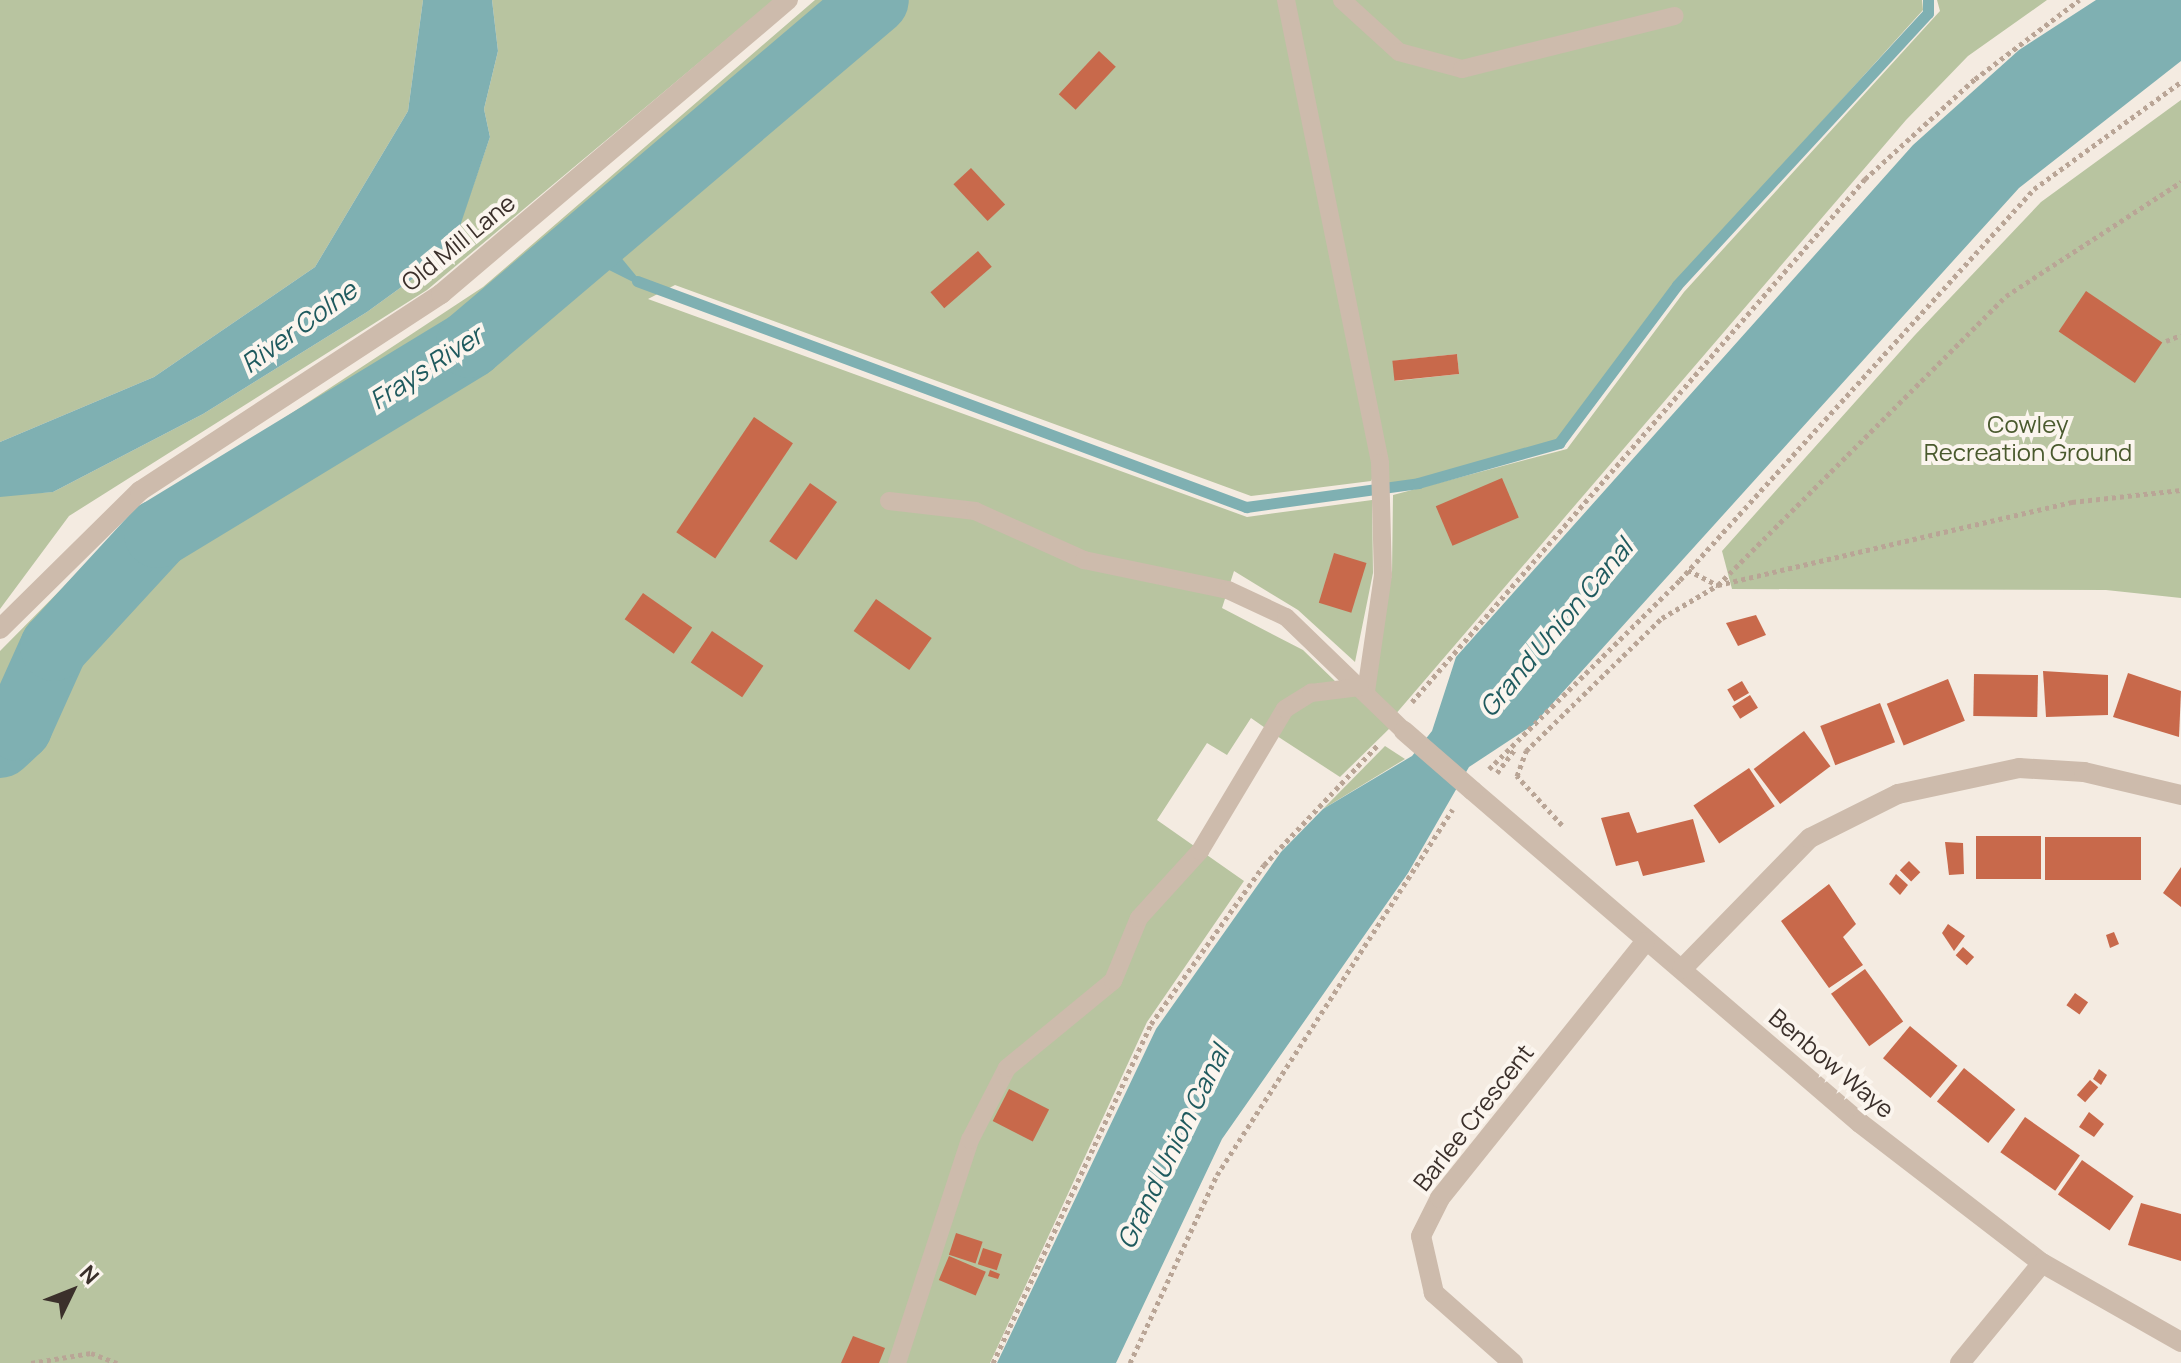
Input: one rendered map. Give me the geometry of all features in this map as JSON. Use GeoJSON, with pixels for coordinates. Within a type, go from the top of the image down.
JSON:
{"type":"FeatureCollection","features":[{"type":"Feature","properties":{"kind":"street","name":"Old Mill Lane"},"geometry":{"type":"LineString","coordinates":[[0,629],[140,491],[441,294],[788,0]]}},
{"type":"Feature","properties":{"kind":"street","name":"Benbow Waye"},"geometry":{"type":"LineString","coordinates":[[1399,725],[1645,942],[1682,969],[1860,1123],[2042,1263],[2181,1342]]}},
{"type":"Feature","properties":{"kind":"street"},"geometry":{"type":"LineString","coordinates":[[1682,969],[1810,838],[1898,794],[2019,768],[2084,772],[2181,795]]}},
{"type":"Feature","properties":{"kind":"street","name":"Barlee Crescent"},"geometry":{"type":"LineString","coordinates":[[1513,1363],[1434,1293],[1421,1236],[1440,1198],[1645,942]]}},
{"type":"Feature","properties":{"kind":"street"},"geometry":{"type":"LineString","coordinates":[[1960,1363],[2042,1263]]}},
{"type":"Feature","properties":{"kind":"lane"},"geometry":{"type":"LineString","coordinates":[[1286,0],[1380,463],[1385,517],[1363,690]]}},
{"type":"Feature","properties":{"kind":"lane"},"geometry":{"type":"LineString","coordinates":[[1342,0],[1399,52],[1462,69],[1674,16]]}},
{"type":"Feature","properties":{"kind":"lane"},"geometry":{"type":"LineString","coordinates":[[889,501],[975,511],[1084,560],[1228,590],[1286,617],[1399,725]]}},
{"type":"Feature","properties":{"kind":"lane"},"geometry":{"type":"LineString","coordinates":[[897,1363],[970,1140],[1007,1068],[1113,981],[1139,918],[1200,851],[1285,709],[1311,693],[1363,690]]}},
{"type":"Feature","properties":{"kind":"path"},"geometry":{"type":"LineString","coordinates":[[1399,725],[1865,179],[1975,79],[2079,0]]}},
{"type":"Feature","properties":{"kind":"path"},"geometry":{"type":"LineString","coordinates":[[1130,1363],[1217,1175],[1474,790],[1688,570],[2034,189],[2181,82]]}},
{"type":"Feature","properties":{"kind":"path"},"geometry":{"type":"LineString","coordinates":[[1526,751],[1662,618],[1718,585],[2006,296],[2181,182]]}},
{"type":"Feature","properties":{"kind":"path"},"geometry":{"type":"LineString","coordinates":[[2166,341],[2181,335]]}},
{"type":"Feature","properties":{"kind":"path"},"geometry":{"type":"LineString","coordinates":[[1688,570],[1718,585],[2072,502],[2181,490]]}},
{"type":"Feature","properties":{"kind":"path"},"geometry":{"type":"LineString","coordinates":[[993,1363],[1151,1024],[1264,865],[1382,741]]}},
{"type":"Feature","properties":{"kind":"path"},"geometry":{"type":"LineString","coordinates":[[1474,790],[1520,742]]}},
{"type":"Feature","properties":{"kind":"path"},"geometry":{"type":"LineString","coordinates":[[31,1363],[91,1353],[117,1363]]}},
{"type":"Feature","properties":{"kind":"green space"},"geometry":{"type":"Polygon","coordinates":[[[0,0],[423,0],[408,111],[315,267],[154,377],[0,442],[0,0]]]}},
{"type":"Feature","properties":{"kind":"green space"},"geometry":{"type":"Polygon","coordinates":[[[492,0],[774,0],[427,290],[69,516],[0,609],[0,495],[53,492],[203,414],[367,312],[418,275],[457,232],[490,137],[484,109],[498,51],[492,0]]]}},
{"type":"Feature","properties":{"kind":"green space"},"geometry":{"type":"Polygon","coordinates":[[[815,0],[850,0],[441,351],[152,525],[51,627],[0,725],[0,651],[96,554],[145,510],[483,287],[815,0]]]}},
{"type":"Feature","properties":{"kind":"green space"},"geometry":{"type":"Polygon","coordinates":[[[884,0],[1922,0],[1923,10],[1674,285],[1558,441],[1419,480],[1384,484],[1380,463],[1371,481],[1251,496],[675,285],[648,299],[1247,517],[1372,500],[1373,573],[1355,662],[1298,610],[1234,571],[1222,608],[1303,650],[1337,683],[1318,683],[1271,732],[1251,718],[1227,755],[1207,743],[1157,820],[1244,881],[1147,1022],[990,1363],[0,1363],[0,766],[42,726],[66,657],[178,545],[338,451],[475,354],[884,0]],[[1457,354],[1393,361],[1395,381],[1459,374],[1457,354]]]}},
{"type":"Feature","properties":{"kind":"green space"},"geometry":{"type":"Polygon","coordinates":[[[1937,0],[2047,0],[1968,56],[1906,120],[1394,716],[1367,682],[1392,574],[1393,495],[1567,449],[1684,292],[1940,11],[1937,0]]]}},
{"type":"Feature","properties":{"kind":"green space","name":"Cowley Recreation Ground"},"geometry":{"type":"Polygon","coordinates":[[[2181,100],[2181,598],[2106,590],[1732,589],[1722,551],[1915,335],[2041,202],[2181,100]]]}},
{"type":"Feature","properties":{"kind":"green space"},"geometry":{"type":"Polygon","coordinates":[[[1361,692],[1393,725],[1340,777],[1277,736],[1297,703],[1361,692]]]}},
{"type":"Feature","properties":{"kind":"green space"},"geometry":{"type":"Polygon","coordinates":[[[1385,746],[1405,759],[1323,809],[1385,746]]]}},
{"type":"Feature","properties":{"kind":"water","name":"River Colne"},"geometry":{"type":"Polygon","coordinates":[[[423,0],[492,0],[498,51],[484,109],[490,137],[458,232],[418,275],[367,312],[203,414],[53,492],[0,497],[0,442],[154,377],[315,267],[408,111],[423,0]]]}},
{"type":"Feature","properties":{"kind":"water","name":"Grand Union Canal"},"geometry":{"type":"Polygon","coordinates":[[[2096,0],[2181,0],[2181,61],[2019,188],[1533,725],[1469,767],[1408,873],[1222,1139],[1116,1363],[997,1363],[1156,1029],[1281,852],[1323,809],[1412,756],[1432,731],[1456,657],[1913,145],[2019,50],[2096,0]]]}},
{"type":"Feature","properties":{"kind":"water"},"geometry":{"type":"Polygon","coordinates":[[[600,232],[647,289],[573,252],[600,232]]]}},
{"type":"Feature","properties":{"kind":"building"},"geometry":{"type":"Polygon","coordinates":[[[1099,51],[1116,67],[1076,110],[1059,94],[1099,51]]]}},
{"type":"Feature","properties":{"kind":"building"},"geometry":{"type":"Polygon","coordinates":[[[971,168],[1005,205],[988,221],[953,184],[971,168]]]}},
{"type":"Feature","properties":{"kind":"building"},"geometry":{"type":"Polygon","coordinates":[[[978,251],[992,267],[944,308],[930,292],[978,251]]]}},
{"type":"Feature","properties":{"kind":"building"},"geometry":{"type":"Polygon","coordinates":[[[2086,291],[2162,342],[2135,383],[2059,332],[2086,291]]]}},
{"type":"Feature","properties":{"kind":"building"},"geometry":{"type":"Polygon","coordinates":[[[1457,354],[1459,374],[1394,381],[1392,361],[1457,354]]]}},
{"type":"Feature","properties":{"kind":"building"},"geometry":{"type":"Polygon","coordinates":[[[754,417],[793,443],[715,559],[676,532],[754,417]]]}},
{"type":"Feature","properties":{"kind":"building"},"geometry":{"type":"Polygon","coordinates":[[[1502,478],[1519,518],[1453,546],[1436,506],[1502,478]]]}},
{"type":"Feature","properties":{"kind":"building"},"geometry":{"type":"Polygon","coordinates":[[[810,483],[837,502],[796,560],[769,541],[810,483]]]}},
{"type":"Feature","properties":{"kind":"building"},"geometry":{"type":"Polygon","coordinates":[[[1334,553],[1367,563],[1351,613],[1319,603],[1334,553]]]}},
{"type":"Feature","properties":{"kind":"building"},"geometry":{"type":"Polygon","coordinates":[[[643,593],[692,627],[674,654],[625,619],[643,593]]]}},
{"type":"Feature","properties":{"kind":"building"},"geometry":{"type":"Polygon","coordinates":[[[876,599],[932,638],[909,670],[854,631],[876,599]]]}},
{"type":"Feature","properties":{"kind":"building"},"geometry":{"type":"Polygon","coordinates":[[[1756,615],[1766,635],[1738,646],[1726,623],[1756,615]]]}},
{"type":"Feature","properties":{"kind":"building"},"geometry":{"type":"Polygon","coordinates":[[[712,631],[763,666],[742,697],[691,663],[712,631]]]}},
{"type":"Feature","properties":{"kind":"building"},"geometry":{"type":"Polygon","coordinates":[[[2043,671],[2108,675],[2108,715],[2046,717],[2043,671]]]}},
{"type":"Feature","properties":{"kind":"building"},"geometry":{"type":"Polygon","coordinates":[[[2128,673],[2181,691],[2179,737],[2113,717],[2128,673]]]}},
{"type":"Feature","properties":{"kind":"building"},"geometry":{"type":"Polygon","coordinates":[[[1974,674],[2038,675],[2037,717],[1973,716],[1974,674]]]}},
{"type":"Feature","properties":{"kind":"building"},"geometry":{"type":"Polygon","coordinates":[[[1948,679],[1965,721],[1904,745],[1887,704],[1948,679]]]}},
{"type":"Feature","properties":{"kind":"building"},"geometry":{"type":"Polygon","coordinates":[[[1742,681],[1749,693],[1734,702],[1727,690],[1742,681]]]}},
{"type":"Feature","properties":{"kind":"building"},"geometry":{"type":"Polygon","coordinates":[[[1750,695],[1758,708],[1740,719],[1732,706],[1750,695]]]}},
{"type":"Feature","properties":{"kind":"building"},"geometry":{"type":"Polygon","coordinates":[[[1880,703],[1895,742],[1835,765],[1820,726],[1880,703]]]}},
{"type":"Feature","properties":{"kind":"building"},"geometry":{"type":"Polygon","coordinates":[[[1804,731],[1830,766],[1780,804],[1754,769],[1804,731]]]}},
{"type":"Feature","properties":{"kind":"building"},"geometry":{"type":"Polygon","coordinates":[[[1749,768],[1775,806],[1719,844],[1693,805],[1749,768]]]}},
{"type":"Feature","properties":{"kind":"building"},"geometry":{"type":"Polygon","coordinates":[[[1629,812],[1637,833],[1693,819],[1705,862],[1643,876],[1638,861],[1616,866],[1601,818],[1629,812]]]}},
{"type":"Feature","properties":{"kind":"building"},"geometry":{"type":"Polygon","coordinates":[[[1976,836],[2041,836],[2041,879],[1976,879],[1976,836]]]}},
{"type":"Feature","properties":{"kind":"building"},"geometry":{"type":"Polygon","coordinates":[[[2045,837],[2141,837],[2141,880],[2045,880],[2045,837]]]}},
{"type":"Feature","properties":{"kind":"building"},"geometry":{"type":"Polygon","coordinates":[[[1945,842],[1963,843],[1964,874],[1949,875],[1945,842]]]}},
{"type":"Feature","properties":{"kind":"building"},"geometry":{"type":"Polygon","coordinates":[[[1909,861],[1920,872],[1911,882],[1900,870],[1909,861]]]}},
{"type":"Feature","properties":{"kind":"building"},"geometry":{"type":"Polygon","coordinates":[[[2181,867],[2181,907],[2163,893],[2181,867]]]}},
{"type":"Feature","properties":{"kind":"building"},"geometry":{"type":"Polygon","coordinates":[[[1896,874],[1908,885],[1900,895],[1889,884],[1896,874]]]}},
{"type":"Feature","properties":{"kind":"building"},"geometry":{"type":"Polygon","coordinates":[[[1829,884],[1856,924],[1843,937],[1863,965],[1829,988],[1781,921],[1829,884]]]}},
{"type":"Feature","properties":{"kind":"building"},"geometry":{"type":"Polygon","coordinates":[[[1948,924],[1965,936],[1954,951],[1942,933],[1948,924]]]}},
{"type":"Feature","properties":{"kind":"building"},"geometry":{"type":"Polygon","coordinates":[[[2114,932],[2119,944],[2110,948],[2106,935],[2114,932]]]}},
{"type":"Feature","properties":{"kind":"building"},"geometry":{"type":"Polygon","coordinates":[[[1963,947],[1974,957],[1967,965],[1956,955],[1963,947]]]}},
{"type":"Feature","properties":{"kind":"building"},"geometry":{"type":"Polygon","coordinates":[[[1865,969],[1903,1022],[1869,1046],[1831,994],[1865,969]]]}},
{"type":"Feature","properties":{"kind":"building"},"geometry":{"type":"Polygon","coordinates":[[[2075,993],[2088,1002],[2080,1014],[2066,1005],[2075,993]]]}},
{"type":"Feature","properties":{"kind":"building"},"geometry":{"type":"Polygon","coordinates":[[[1910,1026],[1957,1066],[1930,1098],[1883,1058],[1910,1026]]]}},
{"type":"Feature","properties":{"kind":"building"},"geometry":{"type":"Polygon","coordinates":[[[1964,1068],[2015,1110],[1988,1143],[1937,1101],[1964,1068]]]}},
{"type":"Feature","properties":{"kind":"building"},"geometry":{"type":"Polygon","coordinates":[[[2099,1069],[2107,1075],[2101,1085],[2093,1079],[2099,1069]]]}},
{"type":"Feature","properties":{"kind":"building"},"geometry":{"type":"Polygon","coordinates":[[[2090,1080],[2098,1087],[2085,1102],[2077,1095],[2090,1080]]]}},
{"type":"Feature","properties":{"kind":"building"},"geometry":{"type":"Polygon","coordinates":[[[1009,1089],[1049,1109],[1033,1142],[993,1121],[1009,1089]]]}},
{"type":"Feature","properties":{"kind":"building"},"geometry":{"type":"Polygon","coordinates":[[[2089,1112],[2104,1124],[2094,1137],[2079,1127],[2089,1112]]]}},
{"type":"Feature","properties":{"kind":"building"},"geometry":{"type":"Polygon","coordinates":[[[2025,1117],[2080,1155],[2055,1191],[2000,1152],[2025,1117]]]}},
{"type":"Feature","properties":{"kind":"building"},"geometry":{"type":"Polygon","coordinates":[[[2082,1160],[2134,1196],[2110,1231],[2058,1194],[2082,1160]]]}},
{"type":"Feature","properties":{"kind":"building"},"geometry":{"type":"Polygon","coordinates":[[[2141,1203],[2181,1214],[2181,1261],[2128,1245],[2141,1203]]]}},
{"type":"Feature","properties":{"kind":"building"},"geometry":{"type":"Polygon","coordinates":[[[956,1233],[983,1242],[976,1264],[949,1255],[956,1233]]]}},
{"type":"Feature","properties":{"kind":"building"},"geometry":{"type":"Polygon","coordinates":[[[983,1248],[1002,1254],[997,1270],[978,1264],[983,1248]]]}},
{"type":"Feature","properties":{"kind":"building"},"geometry":{"type":"Polygon","coordinates":[[[949,1256],[986,1272],[976,1296],[939,1280],[949,1256]]]}},
{"type":"Feature","properties":{"kind":"building"},"geometry":{"type":"Polygon","coordinates":[[[990,1270],[1000,1274],[998,1279],[988,1276],[990,1270]]]}},
{"type":"Feature","properties":{"kind":"building"},"geometry":{"type":"Polygon","coordinates":[[[853,1336],[885,1348],[879,1363],[841,1363],[853,1336]]]}},
{"type":"Feature","properties":{"kind":"waterway","name":"Frays River"},"geometry":{"type":"LineString","coordinates":[[0,744],[18,727],[54,647],[158,534],[470,344],[875,0]]}},
{"type":"Feature","properties":{"kind":"waterway"},"geometry":{"type":"LineString","coordinates":[[637,281],[1246,507],[1418,483],[1559,443],[1677,285],[1928,13],[1928,0]]}}]}
